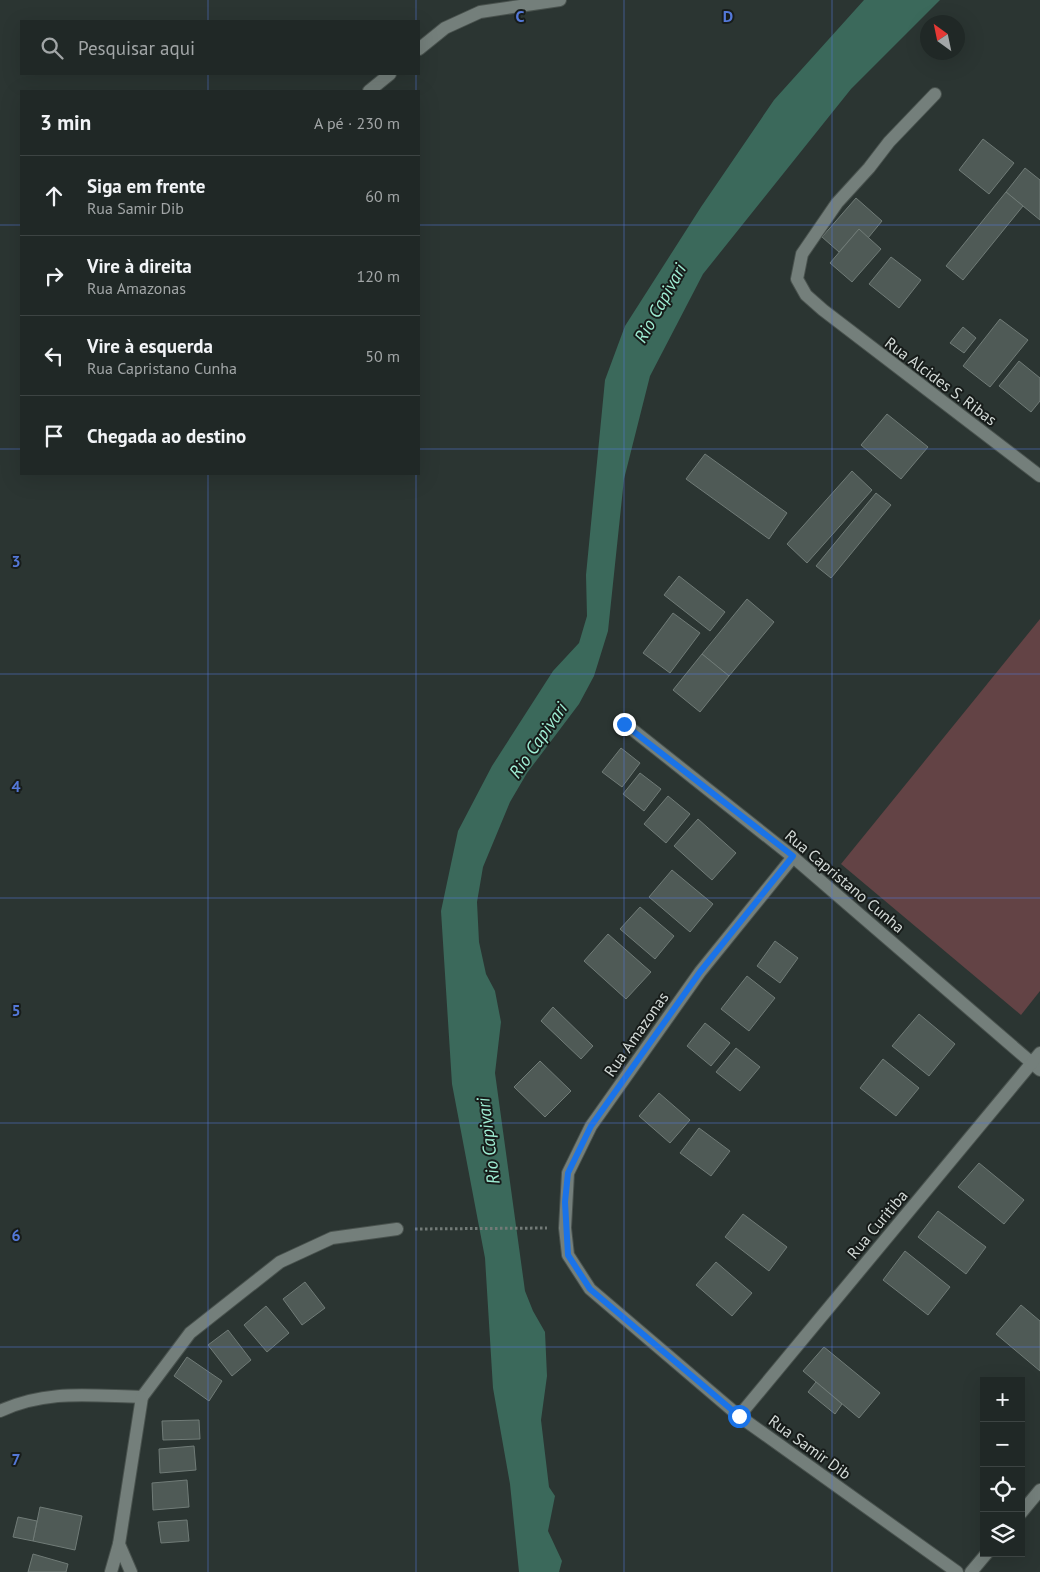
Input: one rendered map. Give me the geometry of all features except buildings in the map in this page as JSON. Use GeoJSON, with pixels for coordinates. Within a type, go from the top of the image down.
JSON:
{"type":"FeatureCollection","features":[{"type":"Feature","properties":{"kind":"street"},"geometry":{"type":"LineString","coordinates":[[420,48],[445,28],[480,12],[560,0]]}},
{"type":"Feature","properties":{"kind":"street"},"geometry":{"type":"LineString","coordinates":[[370,90],[389,75]]}},
{"type":"Feature","properties":{"kind":"street","name":"Rua Alcides S. Ribas"},"geometry":{"type":"LineString","coordinates":[[935,94],[889,142],[869,168],[836,203],[802,254],[798,279],[806,295],[823,310],[1040,476]]}},
{"type":"Feature","properties":{"kind":"street","name":"Rua Capristano Cunha"},"geometry":{"type":"LineString","coordinates":[[624,724],[793,856],[1037,1062]]}},
{"type":"Feature","properties":{"kind":"street","name":"Rua Amazonas"},"geometry":{"type":"LineString","coordinates":[[568,1255],[565,1228],[568,1173],[591,1126],[700,972],[793,856]]}},
{"type":"Feature","properties":{"kind":"street","name":"Rua Curitiba"},"geometry":{"type":"LineString","coordinates":[[739,1416],[1037,1062]]}},
{"type":"Feature","properties":{"kind":"street"},"geometry":{"type":"LineString","coordinates":[[110,1572],[119,1544],[142,1397],[190,1333],[280,1262],[332,1238],[397,1229]]}},
{"type":"Feature","properties":{"kind":"street","name":"Rua Samir Dib"},"geometry":{"type":"LineString","coordinates":[[568,1255],[590,1289],[739,1416],[957,1572]]}},
{"type":"Feature","properties":{"kind":"street"},"geometry":{"type":"LineString","coordinates":[[0,1411],[14,1405],[54,1395],[142,1397]]}},
{"type":"Feature","properties":{"kind":"street"},"geometry":{"type":"LineString","coordinates":[[1022,1512],[1040,1490]]}},
{"type":"Feature","properties":{"kind":"street"},"geometry":{"type":"LineString","coordinates":[[119,1544],[131,1572]]}},
{"type":"Feature","properties":{"kind":"street"},"geometry":{"type":"LineString","coordinates":[[972,1572],[984,1557]]}},
{"type":"Feature","properties":{"kind":"path"},"geometry":{"type":"LineString","coordinates":[[435,1228],[565,1228]]}},
{"type":"Feature","properties":{"kind":"shaded area"},"geometry":{"type":"Polygon","coordinates":[[[1040,619],[1040,991],[1021,1015],[841,864],[1040,619]]]}},
{"type":"Feature","properties":{"kind":"water","name":"Rio Capivari"},"geometry":{"type":"Polygon","coordinates":[[[864,0],[940,0],[925,15],[920,15],[920,20],[851,89],[703,274],[650,376],[624,479],[608,631],[594,676],[579,704],[527,773],[510,802],[483,867],[477,902],[479,942],[486,974],[495,991],[501,1022],[495,1073],[525,1291],[533,1311],[545,1332],[547,1376],[541,1420],[549,1487],[555,1496],[548,1531],[562,1561],[559,1572],[519,1572],[510,1484],[493,1388],[485,1258],[452,1084],[441,911],[458,831],[492,766],[553,671],[579,643],[587,616],[586,575],[605,380],[625,326],[701,207],[774,100],[864,0]]]}},
{"type":"Feature","properties":{"kind":"route"},"geometry":{"type":"LineString","coordinates":[[624,724],[793,856],[700,972],[591,1126],[568,1173],[565,1202],[568,1255],[590,1289],[739,1416]]}}]}
